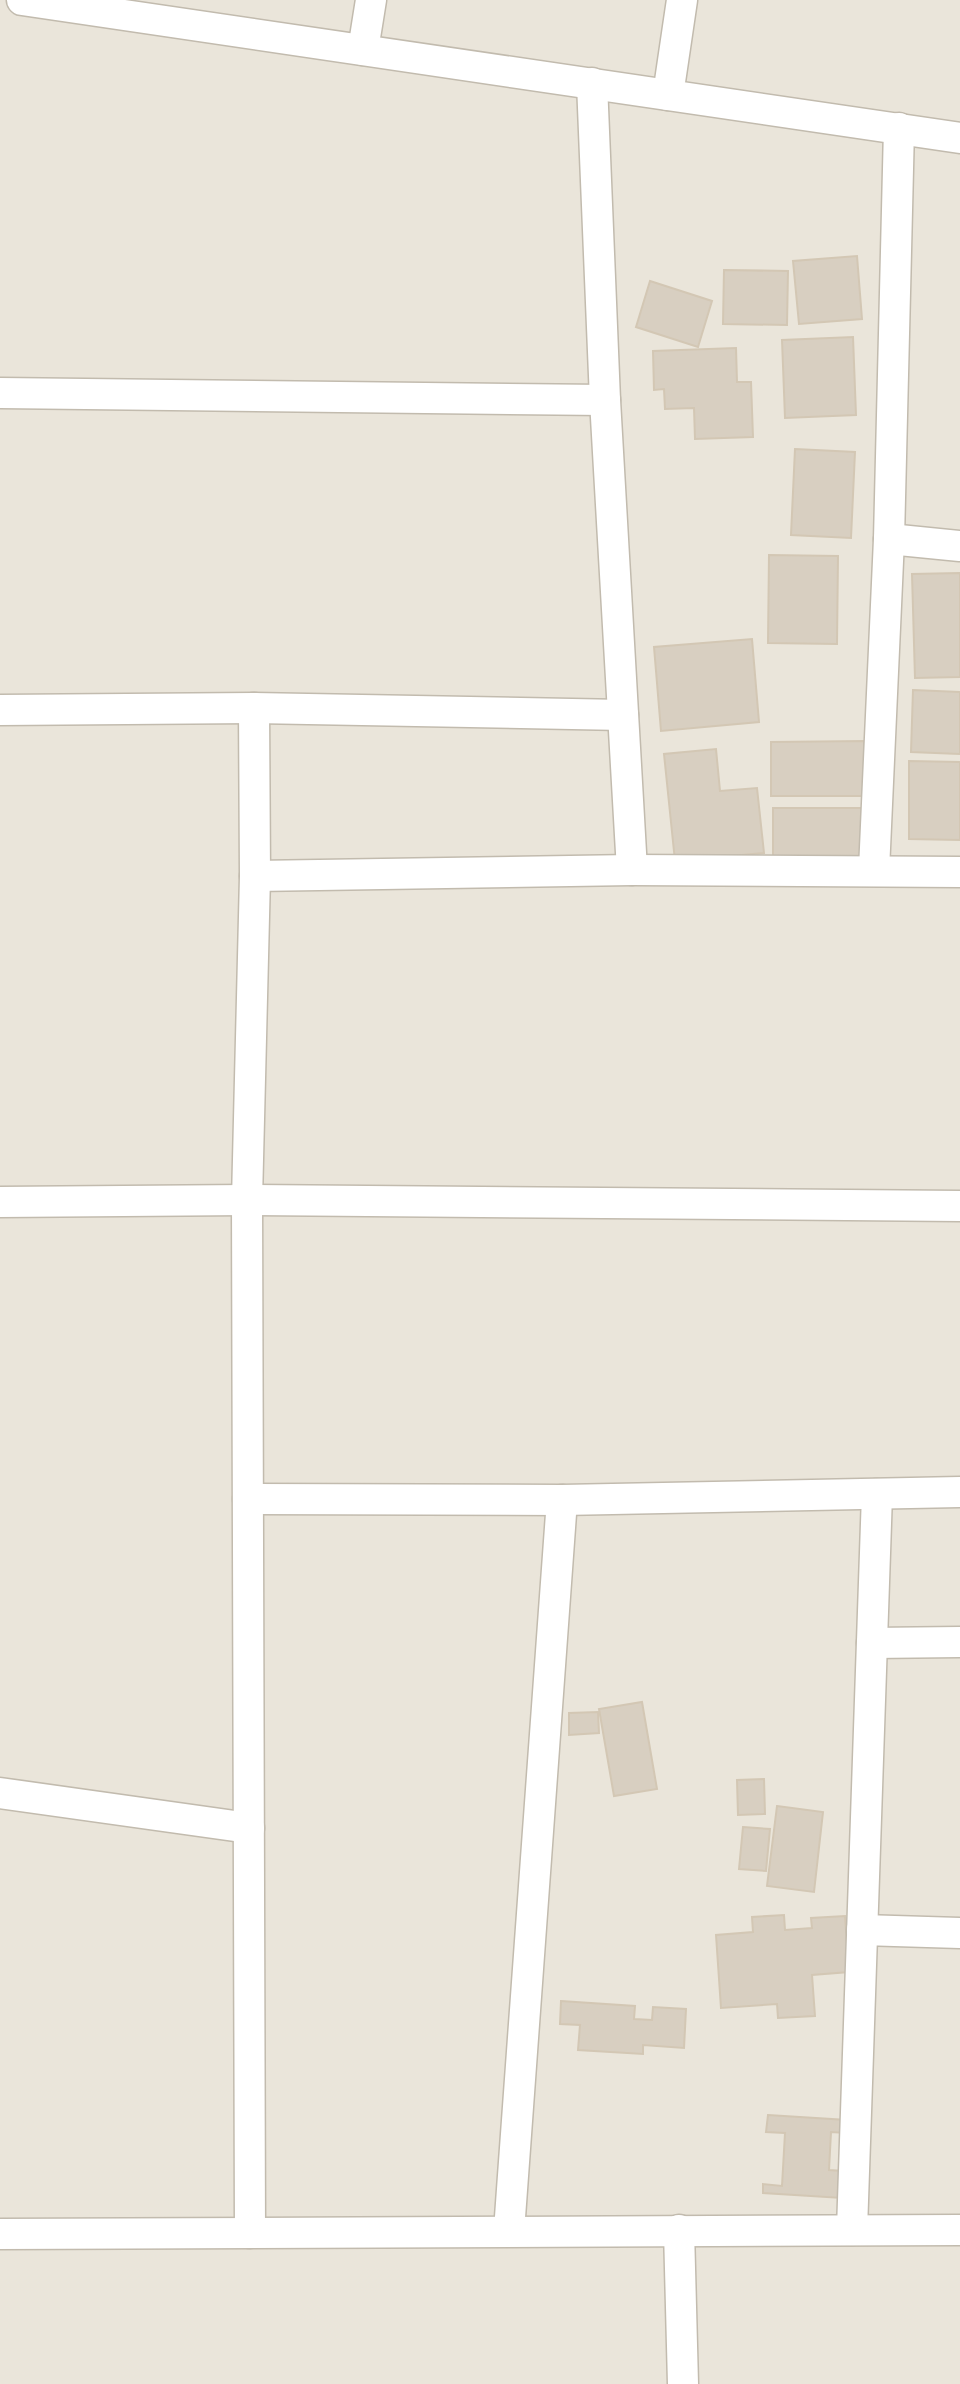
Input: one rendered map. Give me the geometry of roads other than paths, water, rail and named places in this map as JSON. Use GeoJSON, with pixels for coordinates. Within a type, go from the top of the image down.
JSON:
{"type":"FeatureCollection","features":[{"type":"Feature","properties":{"kind":"street"},"geometry":{"type":"LineString","coordinates":[[363,50],[371,0]]}},
{"type":"Feature","properties":{"kind":"street"},"geometry":{"type":"LineString","coordinates":[[668,94],[682,0]]}},
{"type":"Feature","properties":{"kind":"street"},"geometry":{"type":"LineString","coordinates":[[40,1],[960,138]]}},
{"type":"Feature","properties":{"kind":"street"},"geometry":{"type":"LineString","coordinates":[[592,83],[605,400],[632,870]]}},
{"type":"Feature","properties":{"kind":"street"},"geometry":{"type":"LineString","coordinates":[[874,870],[889,539],[899,128]]}},
{"type":"Feature","properties":{"kind":"street"},"geometry":{"type":"LineString","coordinates":[[0,393],[605,400]]}},
{"type":"Feature","properties":{"kind":"street"},"geometry":{"type":"LineString","coordinates":[[889,539],[960,546]]}},
{"type":"Feature","properties":{"kind":"street"},"geometry":{"type":"LineString","coordinates":[[0,710],[254,708],[623,715]]}},
{"type":"Feature","properties":{"kind":"street"},"geometry":{"type":"LineString","coordinates":[[250,2233],[247,1200],[255,876],[254,708]]}},
{"type":"Feature","properties":{"kind":"street"},"geometry":{"type":"LineString","coordinates":[[255,876],[632,870],[960,872]]}},
{"type":"Feature","properties":{"kind":"street"},"geometry":{"type":"LineString","coordinates":[[0,1202],[247,1200],[960,1206]]}},
{"type":"Feature","properties":{"kind":"street"},"geometry":{"type":"LineString","coordinates":[[248,1499],[562,1500],[960,1492]]}},
{"type":"Feature","properties":{"kind":"street"},"geometry":{"type":"LineString","coordinates":[[852,2230],[877,1494]]}},
{"type":"Feature","properties":{"kind":"street"},"geometry":{"type":"LineString","coordinates":[[509,2231],[562,1500]]}},
{"type":"Feature","properties":{"kind":"street"},"geometry":{"type":"LineString","coordinates":[[872,1643],[960,1642]]}},
{"type":"Feature","properties":{"kind":"street"},"geometry":{"type":"LineString","coordinates":[[0,1793],[249,1828]]}},
{"type":"Feature","properties":{"kind":"street"},"geometry":{"type":"LineString","coordinates":[[862,1930],[960,1933]]}},
{"type":"Feature","properties":{"kind":"street"},"geometry":{"type":"LineString","coordinates":[[679,2230],[683,2384]]}},
{"type":"Feature","properties":{"kind":"street"},"geometry":{"type":"LineString","coordinates":[[0,2234],[960,2230]]}}]}
